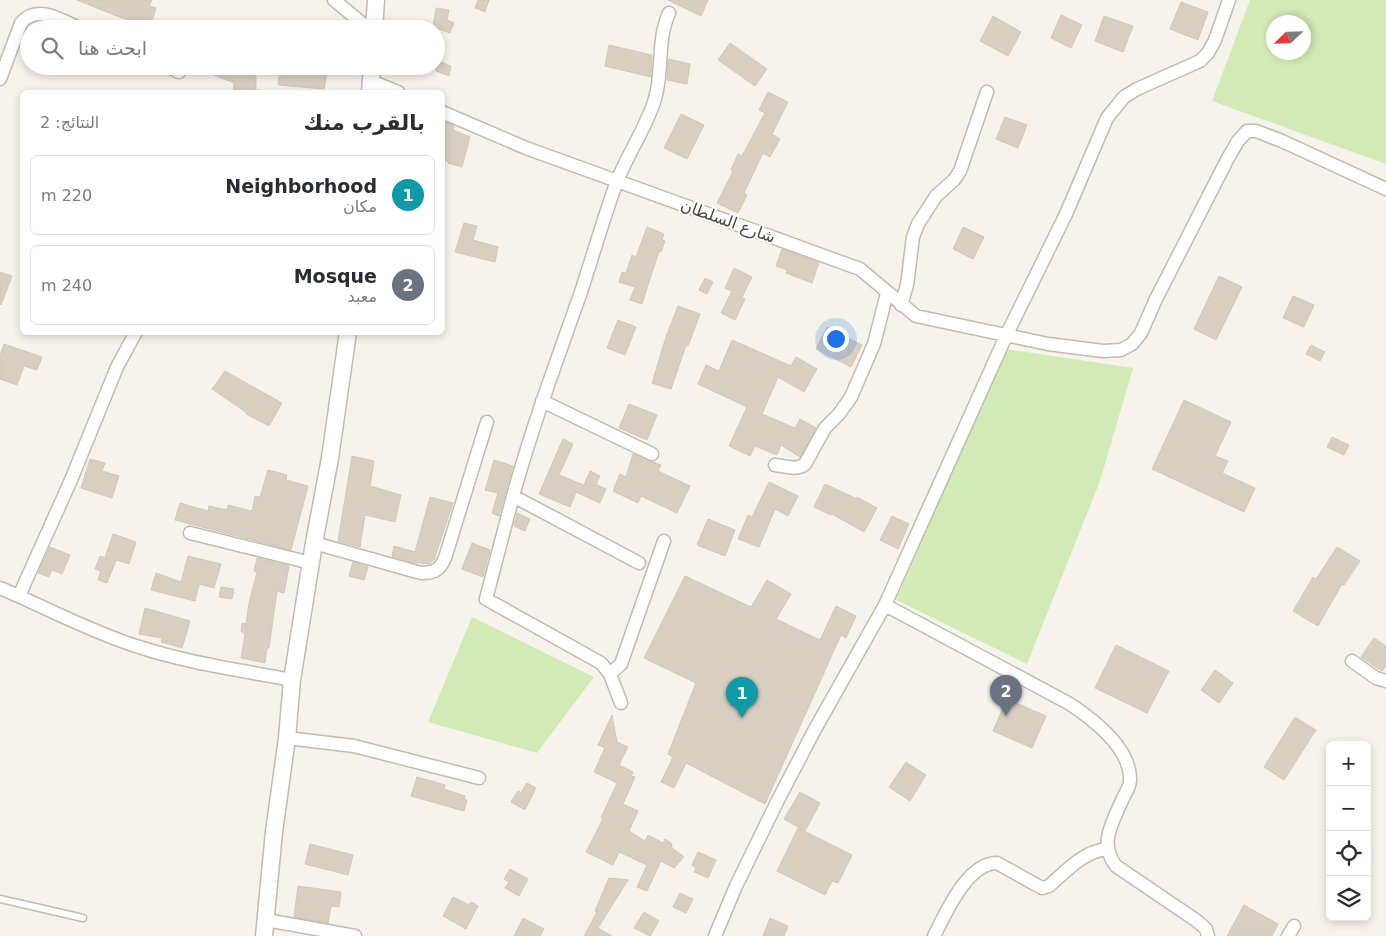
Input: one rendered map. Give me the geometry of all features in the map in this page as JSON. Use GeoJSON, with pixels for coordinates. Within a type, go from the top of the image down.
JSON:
{"type":"FeatureCollection","features":[{"type":"Feature","properties":{"kind":"street"},"geometry":{"type":"LineString","coordinates":[[334,0],[358,20]]}},
{"type":"Feature","properties":{"kind":"street"},"geometry":{"type":"LineString","coordinates":[[375,20],[376,0]]}},
{"type":"Feature","properties":{"kind":"street"},"geometry":{"type":"LineString","coordinates":[[715,936],[736,886],[777,802],[814,731],[885,605],[1006,336],[1066,214],[1107,118],[1124,97],[1137,88],[1200,61],[1208,53],[1215,40],[1229,0]]}},
{"type":"Feature","properties":{"kind":"street"},"geometry":{"type":"LineString","coordinates":[[23,20],[31,14],[38,13],[49,14],[62,20]]}},
{"type":"Feature","properties":{"kind":"street"},"geometry":{"type":"LineString","coordinates":[[621,703],[610,674],[600,663],[486,599],[524,457],[542,401],[618,180],[654,102],[661,39],[669,13]]}},
{"type":"Feature","properties":{"kind":"street"},"geometry":{"type":"LineString","coordinates":[[0,79],[20,25]]}},
{"type":"Feature","properties":{"kind":"street"},"geometry":{"type":"LineString","coordinates":[[371,80],[394,90]]}},
{"type":"Feature","properties":{"kind":"street"},"geometry":{"type":"LineString","coordinates":[[901,305],[908,284],[913,237],[918,224],[936,196],[954,180],[960,171],[987,92]]}},
{"type":"Feature","properties":{"kind":"street","name":"شارع السلطان"},"geometry":{"type":"LineString","coordinates":[[445,113],[526,148],[860,269],[916,316],[1048,344],[1104,351],[1121,350],[1132,344],[1141,333],[1156,299],[1227,160],[1238,141],[1247,131],[1256,131],[1282,141],[1386,189]]}},
{"type":"Feature","properties":{"kind":"street"},"geometry":{"type":"LineString","coordinates":[[775,464],[795,468],[806,464],[825,428],[839,414],[851,397],[874,344],[887,293]]}},
{"type":"Feature","properties":{"kind":"street"},"geometry":{"type":"LineString","coordinates":[[18,596],[71,480],[117,367],[134,335]]}},
{"type":"Feature","properties":{"kind":"street"},"geometry":{"type":"LineString","coordinates":[[348,335],[330,458],[292,680],[265,928],[355,936]]}},
{"type":"Feature","properties":{"kind":"street"},"geometry":{"type":"LineString","coordinates":[[542,401],[652,454]]}},
{"type":"Feature","properties":{"kind":"street"},"geometry":{"type":"LineString","coordinates":[[314,543],[421,573],[436,571],[442,566],[445,558],[487,422]]}},
{"type":"Feature","properties":{"kind":"street"},"geometry":{"type":"LineString","coordinates":[[513,496],[639,563]]}},
{"type":"Feature","properties":{"kind":"street"},"geometry":{"type":"LineString","coordinates":[[190,533],[311,563]]}},
{"type":"Feature","properties":{"kind":"street"},"geometry":{"type":"LineString","coordinates":[[610,674],[621,664],[664,541]]}},
{"type":"Feature","properties":{"kind":"street"},"geometry":{"type":"LineString","coordinates":[[0,588],[88,628],[134,646],[175,658],[292,680]]}},
{"type":"Feature","properties":{"kind":"street"},"geometry":{"type":"LineString","coordinates":[[885,605],[1070,704],[1088,716],[1107,733],[1122,753],[1130,770],[1130,783],[1108,833],[1107,849],[1110,859],[1116,866],[1197,921],[1206,929],[1208,936]]}},
{"type":"Feature","properties":{"kind":"street"},"geometry":{"type":"LineString","coordinates":[[1352,661],[1376,678],[1386,681]]}},
{"type":"Feature","properties":{"kind":"street"},"geometry":{"type":"LineString","coordinates":[[287,738],[354,746],[479,778]]}},
{"type":"Feature","properties":{"kind":"street"},"geometry":{"type":"LineString","coordinates":[[934,936],[957,895],[981,867],[990,863],[997,863],[1042,888],[1049,886],[1089,854],[1097,850],[1107,849]]}},
{"type":"Feature","properties":{"kind":"lane"},"geometry":{"type":"LineString","coordinates":[[0,899],[83,918]]}},
{"type":"Feature","properties":{"kind":"green space"},"geometry":{"type":"Polygon","coordinates":[[[1250,0],[1386,0],[1386,164],[1212,101],[1250,0]]]}},
{"type":"Feature","properties":{"kind":"green space"},"geometry":{"type":"Polygon","coordinates":[[[1006,349],[1133,368],[1100,481],[1027,664],[896,600],[1006,349]]]}},
{"type":"Feature","properties":{"kind":"green space"},"geometry":{"type":"Polygon","coordinates":[[[472,617],[594,677],[537,753],[428,722],[472,617]]]}},
{"type":"Feature","properties":{"kind":"building"},"geometry":{"type":"Polygon","coordinates":[[[77,0],[152,0],[149,6],[156,8],[152,20],[129,20],[77,0]]]}},
{"type":"Feature","properties":{"kind":"building"},"geometry":{"type":"Polygon","coordinates":[[[478,0],[489,0],[485,12],[475,8],[478,0]]]}},
{"type":"Feature","properties":{"kind":"building"},"geometry":{"type":"Polygon","coordinates":[[[668,0],[708,0],[701,16],[668,0]]]}},
{"type":"Feature","properties":{"kind":"building"},"geometry":{"type":"Polygon","coordinates":[[[1181,2],[1208,12],[1198,40],[1170,29],[1181,2]]]}},
{"type":"Feature","properties":{"kind":"building"},"geometry":{"type":"Polygon","coordinates":[[[436,8],[449,10],[447,20],[454,23],[450,33],[445,31],[445,20],[434,20],[436,8]]]}},
{"type":"Feature","properties":{"kind":"building"},"geometry":{"type":"Polygon","coordinates":[[[1061,15],[1082,25],[1071,48],[1051,38],[1061,15]]]}},
{"type":"Feature","properties":{"kind":"building"},"geometry":{"type":"Polygon","coordinates":[[[993,16],[1021,32],[1008,56],[980,41],[993,16]]]}},
{"type":"Feature","properties":{"kind":"building"},"geometry":{"type":"Polygon","coordinates":[[[1104,16],[1133,26],[1123,52],[1095,41],[1104,16]]]}},
{"type":"Feature","properties":{"kind":"building"},"geometry":{"type":"Polygon","coordinates":[[[730,43],[767,69],[755,86],[718,60],[730,43]]]}},
{"type":"Feature","properties":{"kind":"building"},"geometry":{"type":"Polygon","coordinates":[[[609,45],[652,55],[651,77],[605,66],[609,45]]]}},
{"type":"Feature","properties":{"kind":"building"},"geometry":{"type":"Polygon","coordinates":[[[668,59],[690,64],[687,84],[667,80],[668,59]]]}},
{"type":"Feature","properties":{"kind":"building"},"geometry":{"type":"Polygon","coordinates":[[[445,64],[451,66],[449,76],[445,74],[445,64]]]}},
{"type":"Feature","properties":{"kind":"building"},"geometry":{"type":"Polygon","coordinates":[[[214,75],[256,76],[256,90],[233,90],[234,83],[214,75]]]}},
{"type":"Feature","properties":{"kind":"building"},"geometry":{"type":"Polygon","coordinates":[[[279,75],[327,75],[324,89],[278,85],[279,75]]]}},
{"type":"Feature","properties":{"kind":"building"},"geometry":{"type":"Polygon","coordinates":[[[768,92],[788,102],[772,134],[780,139],[770,157],[763,153],[744,193],[747,195],[738,213],[717,203],[733,171],[731,170],[738,154],[742,156],[765,113],[759,110],[768,92]]]}},
{"type":"Feature","properties":{"kind":"building"},"geometry":{"type":"Polygon","coordinates":[[[681,114],[704,125],[687,159],[664,148],[681,114]]]}},
{"type":"Feature","properties":{"kind":"building"},"geometry":{"type":"Polygon","coordinates":[[[1005,117],[1027,125],[1018,148],[996,139],[1005,117]]]}},
{"type":"Feature","properties":{"kind":"building"},"geometry":{"type":"Polygon","coordinates":[[[445,122],[454,126],[453,130],[470,137],[462,167],[448,163],[448,161],[445,160],[445,122]]]}},
{"type":"Feature","properties":{"kind":"building"},"geometry":{"type":"Polygon","coordinates":[[[464,223],[477,226],[473,240],[498,247],[495,262],[455,252],[464,223]]]}},
{"type":"Feature","properties":{"kind":"building"},"geometry":{"type":"Polygon","coordinates":[[[647,227],[664,234],[662,240],[665,241],[661,252],[659,251],[642,304],[630,300],[635,287],[619,282],[622,272],[626,273],[632,255],[636,257],[647,227]]]}},
{"type":"Feature","properties":{"kind":"building"},"geometry":{"type":"Polygon","coordinates":[[[963,227],[984,237],[973,259],[953,249],[963,227]]]}},
{"type":"Feature","properties":{"kind":"building"},"geometry":{"type":"Polygon","coordinates":[[[782,249],[819,263],[812,283],[786,273],[787,270],[776,266],[782,249]]]}},
{"type":"Feature","properties":{"kind":"building"},"geometry":{"type":"Polygon","coordinates":[[[734,268],[752,277],[742,297],[745,299],[735,320],[721,313],[732,291],[725,288],[734,268]]]}},
{"type":"Feature","properties":{"kind":"building"},"geometry":{"type":"Polygon","coordinates":[[[0,272],[12,276],[1,305],[0,304],[0,272]]]}},
{"type":"Feature","properties":{"kind":"building"},"geometry":{"type":"Polygon","coordinates":[[[1219,276],[1242,287],[1216,340],[1194,329],[1219,276]]]}},
{"type":"Feature","properties":{"kind":"building"},"geometry":{"type":"Polygon","coordinates":[[[705,278],[713,282],[707,294],[699,290],[705,278]]]}},
{"type":"Feature","properties":{"kind":"building"},"geometry":{"type":"Polygon","coordinates":[[[1293,296],[1314,305],[1304,327],[1283,318],[1293,296]]]}},
{"type":"Feature","properties":{"kind":"building"},"geometry":{"type":"Polygon","coordinates":[[[678,306],[700,314],[688,346],[686,345],[671,389],[652,383],[678,306]]]}},
{"type":"Feature","properties":{"kind":"building"},"geometry":{"type":"Polygon","coordinates":[[[618,320],[636,327],[625,355],[607,348],[618,320]]]}},
{"type":"Feature","properties":{"kind":"building"},"geometry":{"type":"Polygon","coordinates":[[[827,327],[862,345],[851,367],[816,349],[827,327]]]}},
{"type":"Feature","properties":{"kind":"building"},"geometry":{"type":"Polygon","coordinates":[[[732,340],[791,366],[796,357],[817,369],[804,392],[778,377],[762,414],[795,428],[800,419],[816,428],[800,457],[781,445],[777,455],[755,446],[750,456],[729,446],[747,407],[698,384],[706,365],[719,371],[732,340]]]}},
{"type":"Feature","properties":{"kind":"building"},"geometry":{"type":"Polygon","coordinates":[[[4,344],[42,357],[37,370],[24,366],[17,385],[0,379],[0,356],[4,344]]]}},
{"type":"Feature","properties":{"kind":"building"},"geometry":{"type":"Polygon","coordinates":[[[1311,345],[1325,352],[1320,361],[1306,354],[1311,345]]]}},
{"type":"Feature","properties":{"kind":"building"},"geometry":{"type":"Polygon","coordinates":[[[225,371],[282,403],[269,426],[246,414],[212,389],[225,371]]]}},
{"type":"Feature","properties":{"kind":"building"},"geometry":{"type":"Polygon","coordinates":[[[1184,400],[1231,422],[1215,456],[1228,461],[1222,473],[1255,488],[1244,512],[1152,469],[1184,400]]]}},
{"type":"Feature","properties":{"kind":"building"},"geometry":{"type":"Polygon","coordinates":[[[629,404],[657,415],[647,440],[619,428],[629,404]]]}},
{"type":"Feature","properties":{"kind":"building"},"geometry":{"type":"Polygon","coordinates":[[[1332,437],[1349,445],[1344,455],[1327,447],[1332,437]]]}},
{"type":"Feature","properties":{"kind":"building"},"geometry":{"type":"Polygon","coordinates":[[[563,439],[573,444],[559,475],[584,485],[590,471],[600,476],[596,484],[606,489],[600,503],[576,492],[570,507],[539,494],[563,439]]]}},
{"type":"Feature","properties":{"kind":"building"},"geometry":{"type":"Polygon","coordinates":[[[633,454],[661,465],[658,471],[690,486],[677,513],[641,496],[638,503],[613,491],[620,474],[626,477],[633,454]]]}},
{"type":"Feature","properties":{"kind":"building"},"geometry":{"type":"Polygon","coordinates":[[[352,456],[374,461],[370,486],[401,495],[395,522],[365,515],[360,547],[338,541],[352,456]]]}},
{"type":"Feature","properties":{"kind":"building"},"geometry":{"type":"Polygon","coordinates":[[[90,459],[105,463],[102,471],[119,476],[112,498],[81,488],[90,459]]]}},
{"type":"Feature","properties":{"kind":"building"},"geometry":{"type":"Polygon","coordinates":[[[494,460],[513,466],[499,516],[492,513],[498,493],[485,490],[494,460]]]}},
{"type":"Feature","properties":{"kind":"building"},"geometry":{"type":"Polygon","coordinates":[[[268,470],[287,475],[286,480],[308,486],[291,550],[175,520],[180,503],[208,511],[209,506],[227,510],[228,505],[252,511],[255,496],[260,497],[268,470]]]}},
{"type":"Feature","properties":{"kind":"building"},"geometry":{"type":"Polygon","coordinates":[[[769,482],[798,496],[788,516],[775,509],[759,547],[738,539],[748,515],[752,517],[769,482]]]}},
{"type":"Feature","properties":{"kind":"building"},"geometry":{"type":"Polygon","coordinates":[[[825,484],[857,499],[857,497],[877,508],[864,532],[832,514],[814,507],[825,484]]]}},
{"type":"Feature","properties":{"kind":"building"},"geometry":{"type":"Polygon","coordinates":[[[430,497],[453,503],[434,560],[429,564],[411,562],[392,556],[394,546],[415,552],[430,497]]]}},
{"type":"Feature","properties":{"kind":"building"},"geometry":{"type":"Polygon","coordinates":[[[517,513],[530,519],[525,531],[514,526],[517,513]]]}},
{"type":"Feature","properties":{"kind":"building"},"geometry":{"type":"Polygon","coordinates":[[[892,516],[909,524],[898,549],[880,540],[892,516]]]}},
{"type":"Feature","properties":{"kind":"building"},"geometry":{"type":"Polygon","coordinates":[[[708,519],[735,530],[725,556],[697,545],[708,519]]]}},
{"type":"Feature","properties":{"kind":"building"},"geometry":{"type":"Polygon","coordinates":[[[113,534],[136,542],[129,564],[116,560],[107,583],[98,580],[101,571],[95,569],[100,556],[105,558],[113,534]]]}},
{"type":"Feature","properties":{"kind":"building"},"geometry":{"type":"Polygon","coordinates":[[[472,543],[490,550],[483,577],[462,569],[472,543]]]}},
{"type":"Feature","properties":{"kind":"building"},"geometry":{"type":"Polygon","coordinates":[[[50,547],[70,555],[62,574],[52,570],[49,577],[38,573],[50,547]]]}},
{"type":"Feature","properties":{"kind":"building"},"geometry":{"type":"Polygon","coordinates":[[[1337,547],[1360,561],[1344,585],[1342,584],[1318,626],[1293,611],[1313,577],[1316,579],[1337,547]]]}},
{"type":"Feature","properties":{"kind":"building"},"geometry":{"type":"Polygon","coordinates":[[[188,556],[221,564],[214,588],[199,584],[195,601],[151,590],[156,573],[181,582],[188,556]]]}},
{"type":"Feature","properties":{"kind":"building"},"geometry":{"type":"Polygon","coordinates":[[[257,558],[289,566],[284,593],[277,591],[265,663],[241,658],[245,634],[241,631],[242,623],[246,624],[257,572],[254,571],[257,558]]]}},
{"type":"Feature","properties":{"kind":"building"},"geometry":{"type":"Polygon","coordinates":[[[353,562],[368,567],[364,580],[349,576],[353,562]]]}},
{"type":"Feature","properties":{"kind":"building"},"geometry":{"type":"Polygon","coordinates":[[[685,576],[751,607],[767,580],[791,594],[776,619],[820,640],[836,606],[856,616],[846,638],[841,635],[765,804],[686,763],[674,788],[661,782],[673,757],[668,754],[696,683],[644,658],[685,576]]]}},
{"type":"Feature","properties":{"kind":"building"},"geometry":{"type":"Polygon","coordinates":[[[221,587],[234,589],[232,599],[219,597],[221,587]]]}},
{"type":"Feature","properties":{"kind":"building"},"geometry":{"type":"Polygon","coordinates":[[[145,608],[190,621],[182,648],[161,642],[162,638],[139,634],[145,608]]]}},
{"type":"Feature","properties":{"kind":"building"},"geometry":{"type":"Polygon","coordinates":[[[1374,638],[1386,646],[1386,666],[1382,671],[1361,657],[1374,638]]]}},
{"type":"Feature","properties":{"kind":"building"},"geometry":{"type":"Polygon","coordinates":[[[1116,645],[1169,671],[1147,713],[1095,688],[1116,645]]]}},
{"type":"Feature","properties":{"kind":"building"},"geometry":{"type":"Polygon","coordinates":[[[1215,670],[1233,683],[1219,703],[1201,690],[1215,670]]]}},
{"type":"Feature","properties":{"kind":"building"},"geometry":{"type":"Polygon","coordinates":[[[1007,699],[1046,716],[1032,748],[993,731],[1007,699]]]}},
{"type":"Feature","properties":{"kind":"building"},"geometry":{"type":"Polygon","coordinates":[[[612,715],[617,742],[628,747],[619,765],[633,772],[631,776],[635,777],[623,804],[638,811],[629,831],[645,841],[648,835],[663,843],[665,839],[671,843],[672,848],[684,857],[674,868],[661,861],[647,891],[637,887],[647,865],[619,852],[613,865],[586,852],[603,819],[601,818],[617,783],[594,772],[605,748],[598,745],[612,715]]]}},
{"type":"Feature","properties":{"kind":"building"},"geometry":{"type":"Polygon","coordinates":[[[1295,717],[1316,730],[1284,780],[1264,767],[1295,717]]]}},
{"type":"Feature","properties":{"kind":"building"},"geometry":{"type":"Polygon","coordinates":[[[906,762],[926,775],[910,801],[889,787],[906,762]]]}},
{"type":"Feature","properties":{"kind":"building"},"geometry":{"type":"Polygon","coordinates":[[[417,777],[445,785],[444,789],[465,796],[464,799],[467,800],[464,811],[411,796],[417,777]]]}},
{"type":"Feature","properties":{"kind":"building"},"geometry":{"type":"Polygon","coordinates":[[[527,783],[536,788],[525,810],[511,802],[518,791],[521,793],[527,783]]]}},
{"type":"Feature","properties":{"kind":"building"},"geometry":{"type":"Polygon","coordinates":[[[800,792],[820,803],[805,831],[784,819],[800,792]]]}},
{"type":"Feature","properties":{"kind":"building"},"geometry":{"type":"Polygon","coordinates":[[[798,828],[852,855],[838,883],[832,881],[825,895],[777,871],[798,828]]]}},
{"type":"Feature","properties":{"kind":"building"},"geometry":{"type":"Polygon","coordinates":[[[310,844],[353,855],[348,875],[305,864],[310,844]]]}},
{"type":"Feature","properties":{"kind":"building"},"geometry":{"type":"Polygon","coordinates":[[[698,852],[716,860],[708,878],[694,872],[696,868],[692,865],[698,852]]]}},
{"type":"Feature","properties":{"kind":"building"},"geometry":{"type":"Polygon","coordinates":[[[510,869],[528,879],[519,896],[505,888],[509,882],[504,879],[510,869]]]}},
{"type":"Feature","properties":{"kind":"building"},"geometry":{"type":"Polygon","coordinates":[[[609,878],[628,880],[598,928],[612,936],[584,936],[597,912],[595,911],[609,878]]]}},
{"type":"Feature","properties":{"kind":"building"},"geometry":{"type":"Polygon","coordinates":[[[298,886],[341,892],[339,907],[331,906],[328,923],[294,917],[298,886]]]}},
{"type":"Feature","properties":{"kind":"building"},"geometry":{"type":"Polygon","coordinates":[[[680,893],[693,899],[686,913],[673,907],[680,893]]]}},
{"type":"Feature","properties":{"kind":"building"},"geometry":{"type":"Polygon","coordinates":[[[453,897],[469,905],[471,902],[478,906],[466,929],[443,916],[453,897]]]}},
{"type":"Feature","properties":{"kind":"building"},"geometry":{"type":"Polygon","coordinates":[[[1244,905],[1278,924],[1272,936],[1227,936],[1244,905]]]}},
{"type":"Feature","properties":{"kind":"building"},"geometry":{"type":"Polygon","coordinates":[[[644,912],[659,921],[650,936],[634,928],[644,912]]]}},
{"type":"Feature","properties":{"kind":"building"},"geometry":{"type":"Polygon","coordinates":[[[523,918],[544,929],[540,936],[514,936],[523,918]]]}},
{"type":"Feature","properties":{"kind":"building"},"geometry":{"type":"Polygon","coordinates":[[[770,918],[788,926],[784,936],[763,936],[770,918]]]}},
{"type":"Feature","properties":{"kind":"place","name":"Mosque"},"geometry":{"type":"Point","coordinates":[1006,716]}},
{"type":"Feature","properties":{"kind":"place","name":"Neighborhood"},"geometry":{"type":"Point","coordinates":[742,718]}}]}
